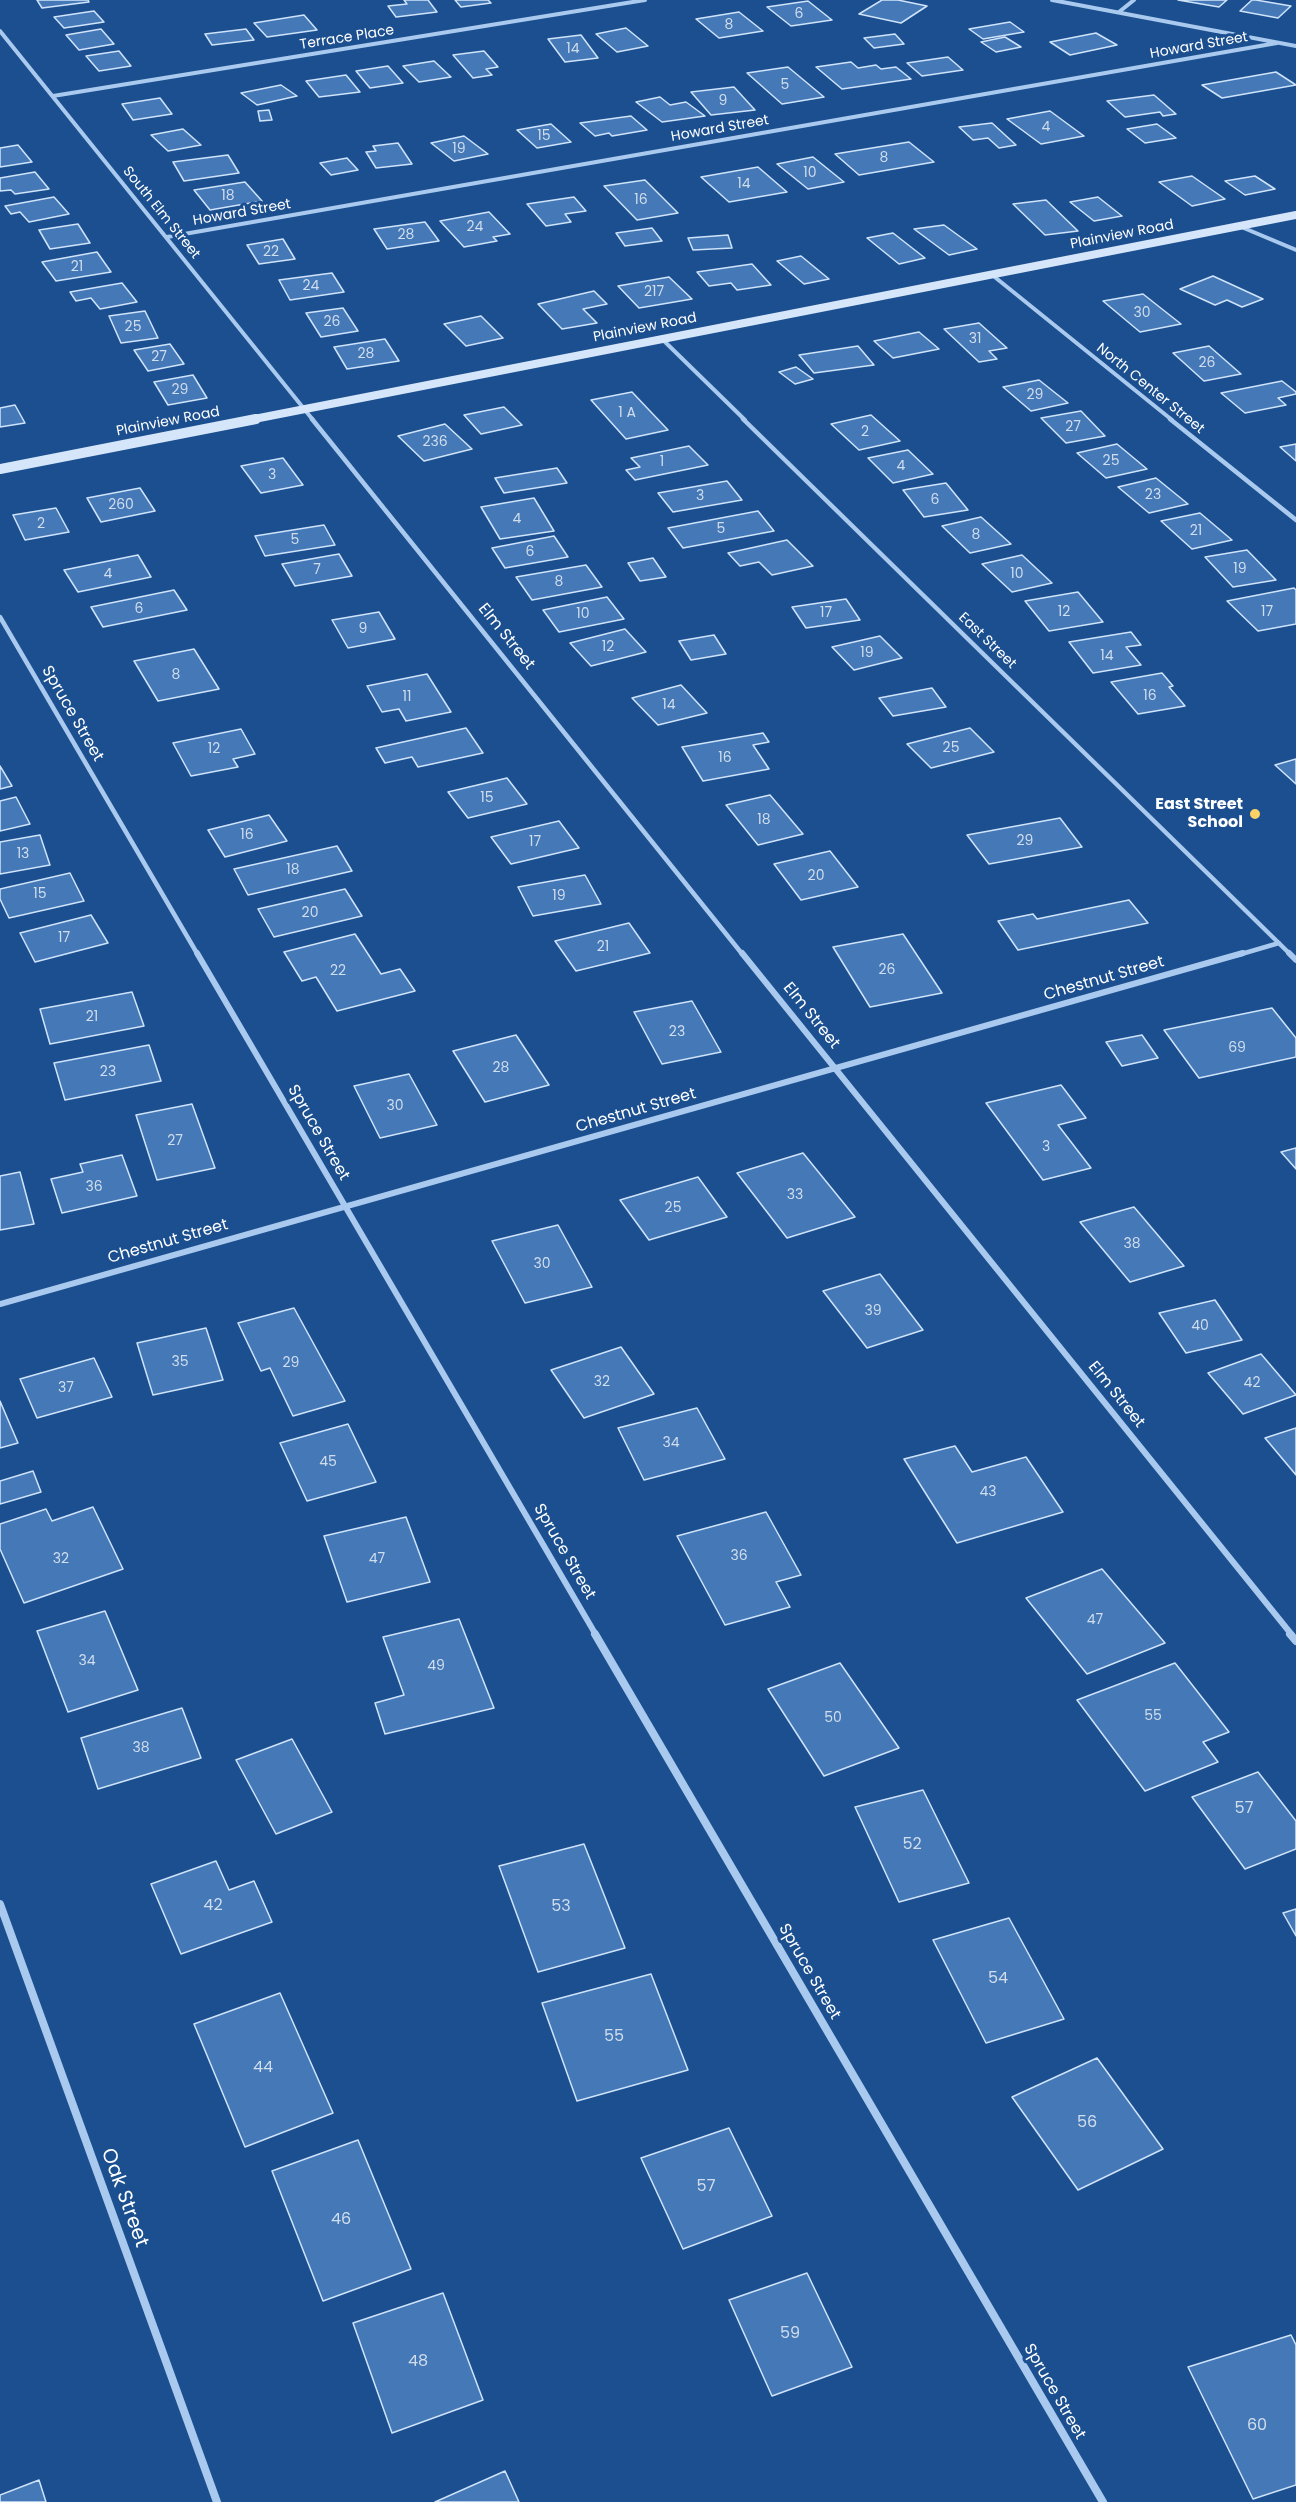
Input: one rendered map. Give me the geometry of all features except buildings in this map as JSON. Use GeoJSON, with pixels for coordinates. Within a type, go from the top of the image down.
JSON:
{"type":"FeatureCollection","features":[{"type":"Feature","properties":{"kind":"main road","name":"Plainview Road"},"geometry":{"type":"LineString","coordinates":[[0,469],[1296,215]]}},
{"type":"Feature","properties":{"kind":"street","name":"Terrace Place"},"geometry":{"type":"LineString","coordinates":[[53,96],[645,0]]}},
{"type":"Feature","properties":{"kind":"street"},"geometry":{"type":"LineString","coordinates":[[1052,0],[1296,46]]}},
{"type":"Feature","properties":{"kind":"street"},"geometry":{"type":"LineString","coordinates":[[1119,12],[1134,0]]}},
{"type":"Feature","properties":{"kind":"street","name":"South Elm Street"},"geometry":{"type":"LineString","coordinates":[[0,31],[304,408]]}},
{"type":"Feature","properties":{"kind":"street","name":"Howard Street"},"geometry":{"type":"LineString","coordinates":[[167,237],[1277,43]]}},
{"type":"Feature","properties":{"kind":"street"},"geometry":{"type":"LineString","coordinates":[[1238,226],[1296,250]]}},
{"type":"Feature","properties":{"kind":"street","name":"North Center Street"},"geometry":{"type":"LineString","coordinates":[[990,274],[1296,520]]}},
{"type":"Feature","properties":{"kind":"street","name":"East Street"},"geometry":{"type":"LineString","coordinates":[[662,339],[1296,960]]}},
{"type":"Feature","properties":{"kind":"street","name":"Elm Street"},"geometry":{"type":"LineString","coordinates":[[304,408],[1296,1641]]}},
{"type":"Feature","properties":{"kind":"street","name":"Spruce Street"},"geometry":{"type":"LineString","coordinates":[[0,617],[1103,2502]]}},
{"type":"Feature","properties":{"kind":"street","name":"Chestnut Street"},"geometry":{"type":"LineString","coordinates":[[0,1304],[1279,943]]}},
{"type":"Feature","properties":{"kind":"street","name":"Oak Street"},"geometry":{"type":"LineString","coordinates":[[0,1904],[217,2502]]}},
{"type":"Feature","properties":{"kind":"place","name":"East Street School"},"geometry":{"type":"Point","coordinates":[1255,814]}}]}
